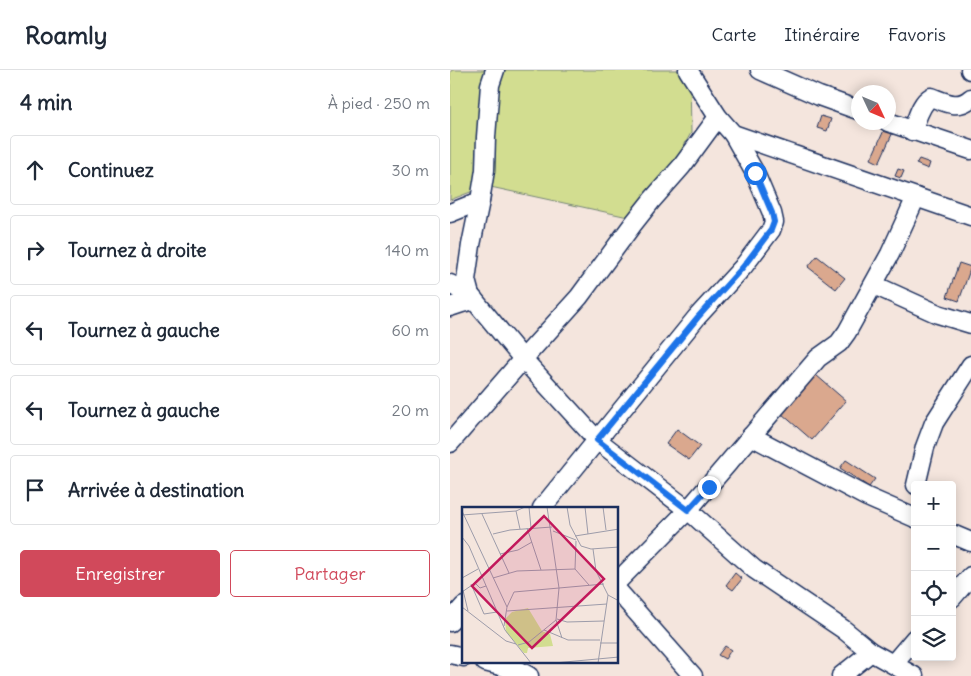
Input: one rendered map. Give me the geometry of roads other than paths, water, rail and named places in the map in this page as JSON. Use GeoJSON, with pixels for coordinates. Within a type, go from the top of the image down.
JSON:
{"type":"FeatureCollection","features":[{"type":"Feature","properties":{"kind":"street"},"geometry":{"type":"LineString","coordinates":[[472,298],[466,280],[485,170],[490,85],[495,70]]}},
{"type":"Feature","properties":{"kind":"street"},"geometry":{"type":"LineString","coordinates":[[543,507],[698,317],[743,267],[771,230],[774,222],[755,173],[733,134],[718,117],[688,70]]}},
{"type":"Feature","properties":{"kind":"street"},"geometry":{"type":"LineString","coordinates":[[760,70],[819,96],[851,107]]}},
{"type":"Feature","properties":{"kind":"street"},"geometry":{"type":"LineString","coordinates":[[912,130],[922,107],[929,98],[956,105],[966,102],[971,98]]}},
{"type":"Feature","properties":{"kind":"street"},"geometry":{"type":"LineString","coordinates":[[450,443],[523,358],[579,297],[637,218],[682,166],[718,117]]}},
{"type":"Feature","properties":{"kind":"street"},"geometry":{"type":"LineString","coordinates":[[896,125],[971,150]]}},
{"type":"Feature","properties":{"kind":"street"},"geometry":{"type":"LineString","coordinates":[[733,134],[971,216]]}},
{"type":"Feature","properties":{"kind":"street"},"geometry":{"type":"LineString","coordinates":[[619,580],[688,510],[818,358],[838,343],[848,332],[874,285],[916,198]]}},
{"type":"Feature","properties":{"kind":"street"},"geometry":{"type":"LineString","coordinates":[[450,213],[480,201]]}},
{"type":"Feature","properties":{"kind":"street"},"geometry":{"type":"LineString","coordinates":[[450,284],[472,298],[597,440],[688,510],[754,569],[843,629],[871,652],[914,676]]}},
{"type":"Feature","properties":{"kind":"street"},"geometry":{"type":"LineString","coordinates":[[874,285],[938,314],[971,324]]}},
{"type":"Feature","properties":{"kind":"street"},"geometry":{"type":"LineString","coordinates":[[450,307],[472,298]]}},
{"type":"Feature","properties":{"kind":"street"},"geometry":{"type":"LineString","coordinates":[[917,481],[925,447],[934,423],[971,365]]}},
{"type":"Feature","properties":{"kind":"street"},"geometry":{"type":"LineString","coordinates":[[752,436],[867,497],[911,516]]}},
{"type":"Feature","properties":{"kind":"street"},"geometry":{"type":"LineString","coordinates":[[956,536],[971,542]]}},
{"type":"Feature","properties":{"kind":"street"},"geometry":{"type":"LineString","coordinates":[[956,593],[971,576]]}},
{"type":"Feature","properties":{"kind":"street"},"geometry":{"type":"LineString","coordinates":[[619,592],[693,676]]}},
{"type":"Feature","properties":{"kind":"street"},"geometry":{"type":"LineString","coordinates":[[450,622],[462,608]]}},
{"type":"Feature","properties":{"kind":"street"},"geometry":{"type":"LineString","coordinates":[[892,664],[911,643]]}},
{"type":"Feature","properties":{"kind":"street"},"geometry":{"type":"LineString","coordinates":[[842,676],[871,652]]}},
{"type":"Feature","properties":{"kind":"street"},"geometry":{"type":"LineString","coordinates":[[493,664],[520,671],[529,676]]}}]}
